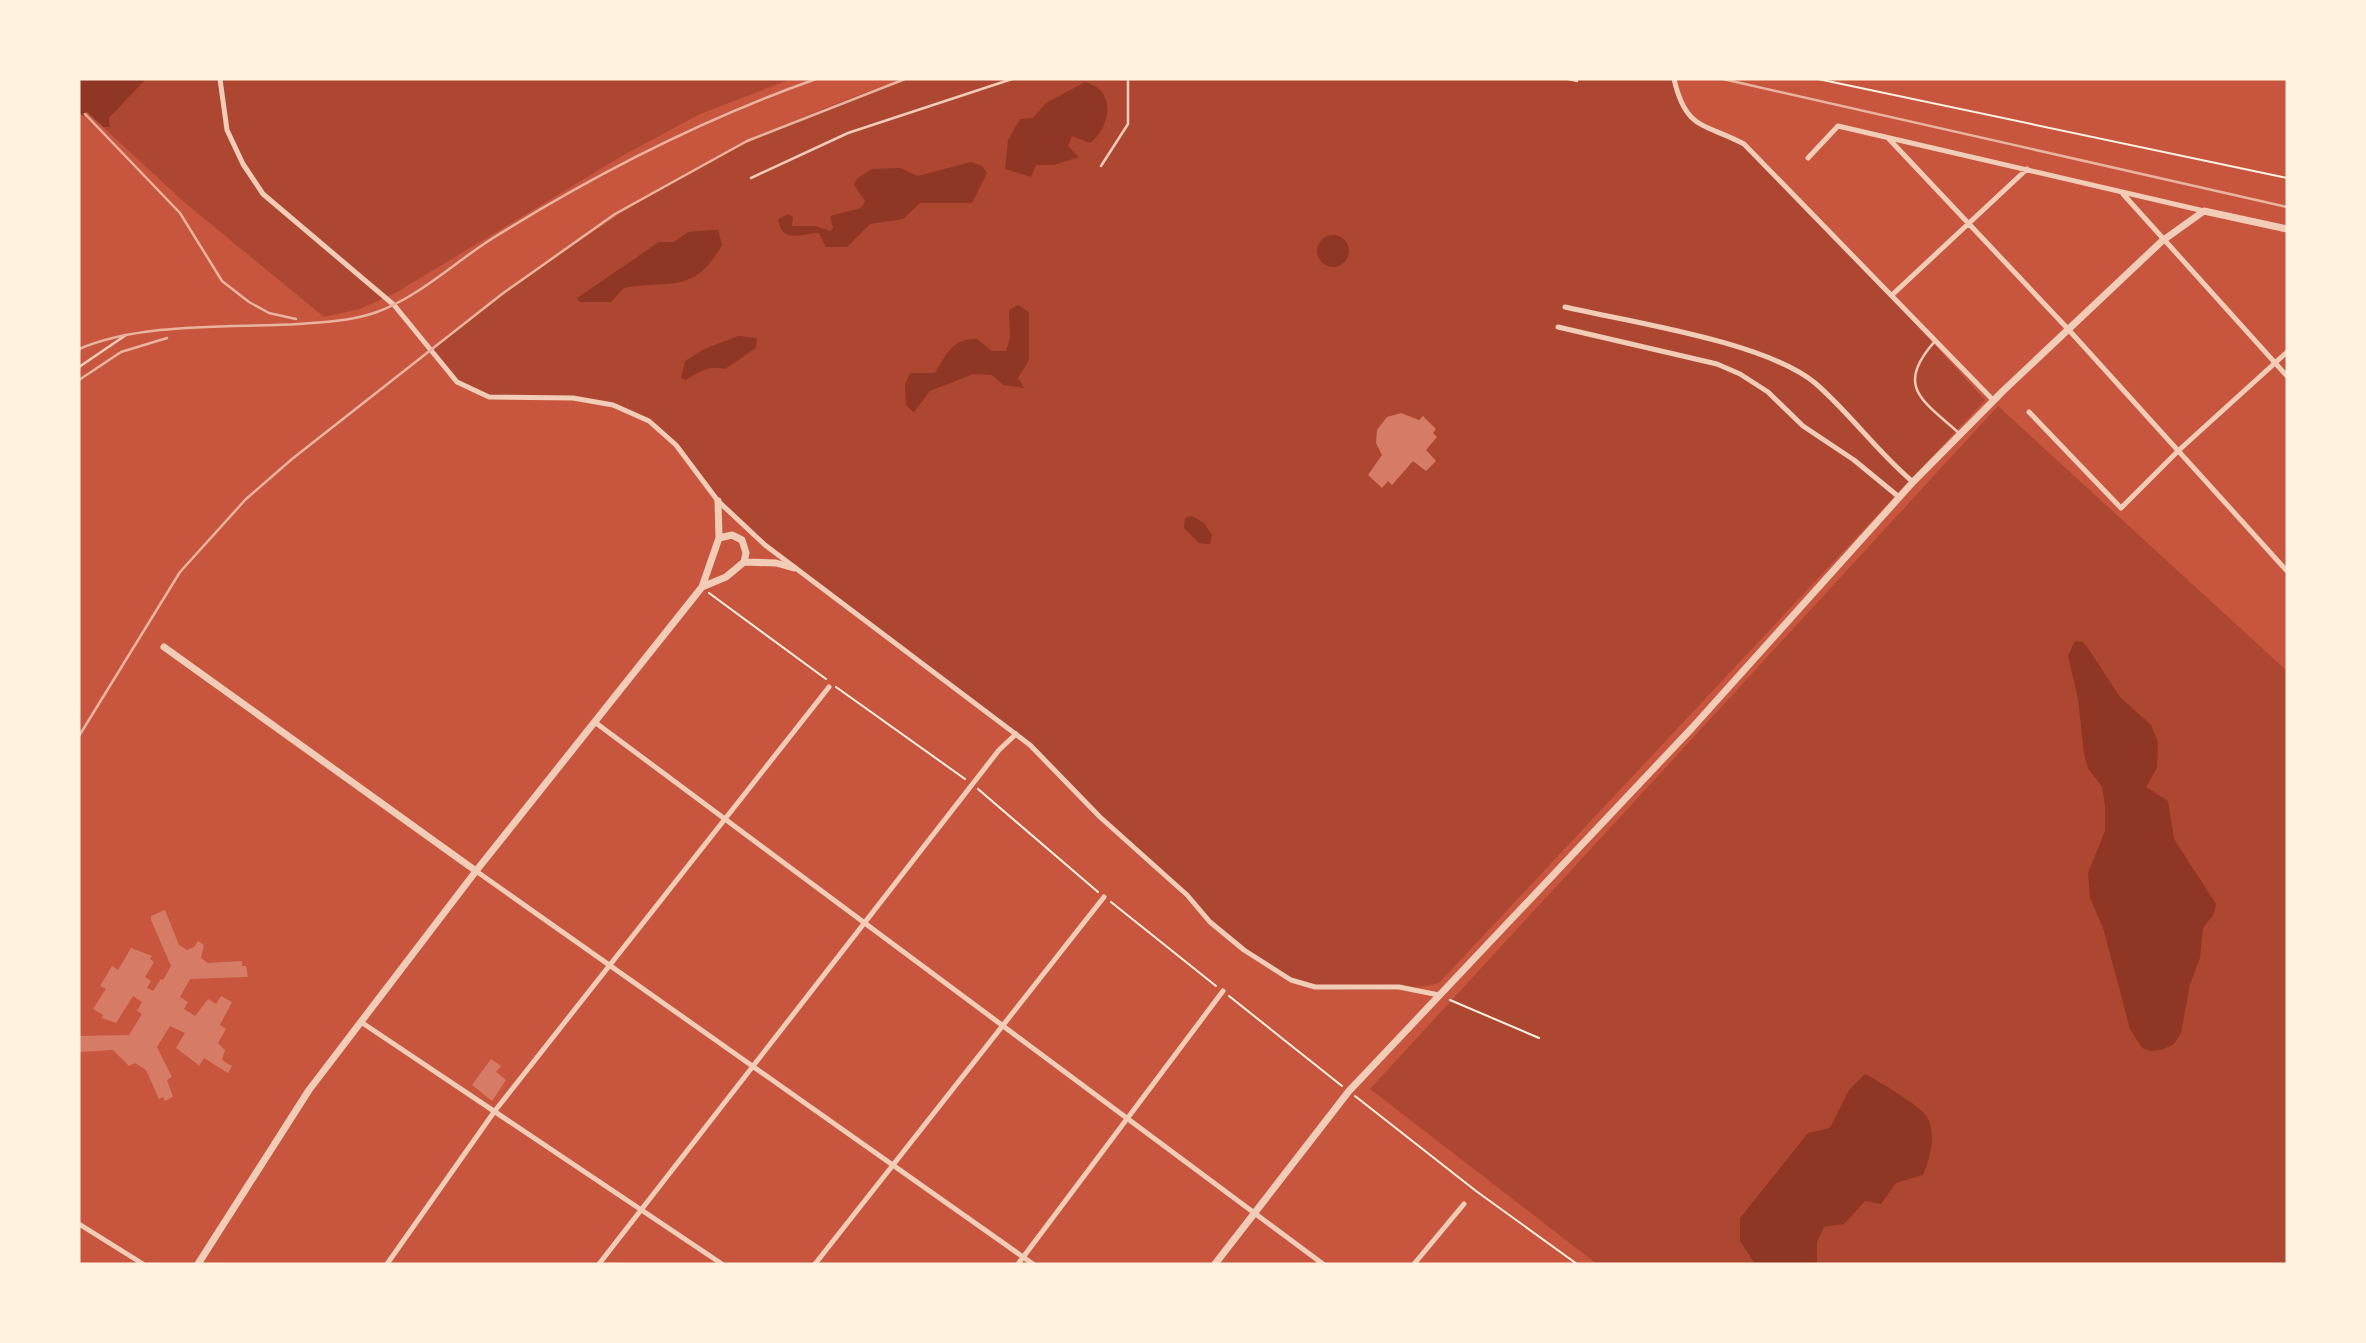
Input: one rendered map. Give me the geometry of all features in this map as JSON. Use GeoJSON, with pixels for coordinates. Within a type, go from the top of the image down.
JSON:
{"type":"FeatureCollection","features":[{"type":"Feature","properties":{"kind":"street"},"geometry":{"type":"LineString","coordinates":[[220,79],[227,130],[243,164],[263,194],[394,305],[457,382],[482,395],[506,399],[572,398],[633,412],[665,433],[718,501],[794,568],[1016,734],[1110,826],[1187,895],[1210,922],[1273,970],[1315,987],[1399,987],[1439,995]]}},
{"type":"Feature","properties":{"kind":"street"},"geometry":{"type":"LineString","coordinates":[[1674,79],[1681,103],[1693,122],[1744,144],[1994,401]]}},
{"type":"Feature","properties":{"kind":"street"},"geometry":{"type":"LineString","coordinates":[[1808,158],[1838,126],[2287,229]]}},
{"type":"Feature","properties":{"kind":"street"},"geometry":{"type":"LineString","coordinates":[[1889,139],[2068,329],[2287,572]]}},
{"type":"Feature","properties":{"kind":"street"},"geometry":{"type":"LineString","coordinates":[[1892,295],[2027,169]]}},
{"type":"Feature","properties":{"kind":"street"},"geometry":{"type":"LineString","coordinates":[[2122,193],[2162,241],[2287,376]]}},
{"type":"Feature","properties":{"kind":"street"},"geometry":{"type":"LineString","coordinates":[[1215,1264],[1349,1091],[1692,728],[1913,482],[1959,434],[2162,241],[2204,211]]}},
{"type":"Feature","properties":{"kind":"street"},"geometry":{"type":"LineString","coordinates":[[1565,307],[1735,346],[1784,365],[1814,382],[1890,463],[1913,482]]}},
{"type":"Feature","properties":{"kind":"street"},"geometry":{"type":"LineString","coordinates":[[1558,327],[1717,364],[1740,374],[1768,392],[1802,426],[1854,460],[1899,497]]}},
{"type":"Feature","properties":{"kind":"street"},"geometry":{"type":"LineString","coordinates":[[2029,412],[2121,508],[2178,451],[2287,352]]}},
{"type":"Feature","properties":{"kind":"street"},"geometry":{"type":"LineString","coordinates":[[198,1264],[309,1090],[477,871],[702,587],[719,538],[718,501]]}},
{"type":"Feature","properties":{"kind":"street"},"geometry":{"type":"LineString","coordinates":[[702,587],[726,577],[744,562],[746,553],[742,540],[732,535],[719,538]]}},
{"type":"Feature","properties":{"kind":"street"},"geometry":{"type":"LineString","coordinates":[[744,562],[776,563],[794,568]]}},
{"type":"Feature","properties":{"kind":"street"},"geometry":{"type":"LineString","coordinates":[[164,647],[610,967],[1033,1264]]}},
{"type":"Feature","properties":{"kind":"street"},"geometry":{"type":"LineString","coordinates":[[387,1264],[494,1112],[829,687]]}},
{"type":"Feature","properties":{"kind":"street"},"geometry":{"type":"LineString","coordinates":[[596,723],[1323,1264]]}},
{"type":"Feature","properties":{"kind":"street"},"geometry":{"type":"LineString","coordinates":[[599,1264],[862,922],[999,750],[1016,734]]}},
{"type":"Feature","properties":{"kind":"street"},"geometry":{"type":"LineString","coordinates":[[815,1264],[891,1164],[1104,897]]}},
{"type":"Feature","properties":{"kind":"street"},"geometry":{"type":"LineString","coordinates":[[1018,1264],[1223,991]]}},
{"type":"Feature","properties":{"kind":"street"},"geometry":{"type":"LineString","coordinates":[[361,1022],[722,1264]]}},
{"type":"Feature","properties":{"kind":"street"},"geometry":{"type":"LineString","coordinates":[[1414,1264],[1464,1204]]}},
{"type":"Feature","properties":{"kind":"street"},"geometry":{"type":"LineString","coordinates":[[79,1224],[143,1264]]}},
{"type":"Feature","properties":{"kind":"lane"},"geometry":{"type":"LineString","coordinates":[[751,178],[848,133],[1012,79]]}},
{"type":"Feature","properties":{"kind":"lane"},"geometry":{"type":"LineString","coordinates":[[1101,166],[1128,124],[1129,79]]}},
{"type":"Feature","properties":{"kind":"lane"},"geometry":{"type":"LineString","coordinates":[[1569,79],[1577,81]]}},
{"type":"Feature","properties":{"kind":"lane"},"geometry":{"type":"LineString","coordinates":[[79,367],[126,335]]}},
{"type":"Feature","properties":{"kind":"lane"},"geometry":{"type":"LineString","coordinates":[[1935,341],[1918,360],[1913,371],[1913,382],[1917,391],[1959,434]]}},
{"type":"Feature","properties":{"kind":"path"},"geometry":{"type":"LineString","coordinates":[[1818,79],[2287,178]]}},
{"type":"Feature","properties":{"kind":"path"},"geometry":{"type":"LineString","coordinates":[[702,587],[972,784],[1104,897]]}},
{"type":"Feature","properties":{"kind":"path"},"geometry":{"type":"LineString","coordinates":[[1439,995],[1539,1038]]}},
{"type":"Feature","properties":{"kind":"path"},"geometry":{"type":"LineString","coordinates":[[1363,1102],[1476,1191],[1577,1264]]}},
{"type":"Feature","properties":{"kind":"shaded area"},"geometry":{"type":"Polygon","coordinates":[[[79,79],[146,79],[109,118],[110,127],[103,127],[87,112],[83,116],[79,112],[79,79]]]}},
{"type":"Feature","properties":{"kind":"shaded area"},"geometry":{"type":"Polygon","coordinates":[[[146,79],[791,79],[700,114],[622,156],[397,292],[360,309],[324,317],[184,202],[103,127],[110,127],[109,118],[146,79]]]}},
{"type":"Feature","properties":{"kind":"shaded area"},"geometry":{"type":"Polygon","coordinates":[[[905,79],[1675,79],[1681,103],[1693,122],[1744,144],[1827,227],[1985,400],[1439,983],[1386,990],[1341,989],[1303,984],[1268,967],[1210,922],[1016,734],[749,530],[718,501],[676,445],[649,421],[613,405],[573,398],[489,397],[457,382],[431,350],[543,266],[656,192],[775,130],[838,103],[905,79]]]}},
{"type":"Feature","properties":{"kind":"shaded area"},"geometry":{"type":"Polygon","coordinates":[[[1085,82],[1102,93],[1107,110],[1103,128],[1090,143],[1072,136],[1068,146],[1079,157],[1054,165],[1036,165],[1031,177],[1005,169],[1008,140],[1020,119],[1033,118],[1046,103],[1085,82]]]}},
{"type":"Feature","properties":{"kind":"shaded area"},"geometry":{"type":"Polygon","coordinates":[[[971,162],[982,166],[987,173],[972,203],[920,203],[903,219],[870,224],[847,247],[826,247],[819,233],[793,236],[780,227],[778,219],[788,214],[793,217],[792,226],[816,226],[830,231],[833,228],[830,216],[861,208],[865,201],[854,185],[857,179],[872,169],[900,168],[918,176],[971,162]]]}},
{"type":"Feature","properties":{"kind":"shaded area"},"geometry":{"type":"Polygon","coordinates":[[[718,230],[722,245],[701,272],[691,279],[624,288],[611,302],[579,302],[577,298],[659,242],[674,242],[688,232],[718,230]]]}},
{"type":"Feature","properties":{"kind":"shaded area"},"geometry":{"type":"Polygon","coordinates":[[[1333,235],[1344,240],[1349,251],[1344,262],[1333,267],[1322,262],[1317,251],[1322,240],[1333,235]]]}},
{"type":"Feature","properties":{"kind":"shaded area"},"geometry":{"type":"Polygon","coordinates":[[[1018,305],[1029,312],[1029,360],[1018,378],[1024,388],[1003,385],[992,375],[973,374],[930,391],[914,412],[906,405],[905,384],[910,373],[935,373],[951,349],[961,341],[977,339],[992,351],[1006,351],[1010,338],[1009,310],[1018,305]]]}},
{"type":"Feature","properties":{"kind":"shaded area"},"geometry":{"type":"Polygon","coordinates":[[[738,336],[757,338],[756,348],[725,369],[709,369],[686,380],[681,378],[685,361],[704,349],[738,336]]]}},
{"type":"Feature","properties":{"kind":"shaded area"},"geometry":{"type":"Polygon","coordinates":[[[1998,406],[2287,671],[2287,1264],[1597,1264],[1370,1089],[1998,406]]]}},
{"type":"Feature","properties":{"kind":"shaded area"},"geometry":{"type":"Polygon","coordinates":[[[1192,516],[1204,523],[1212,535],[1210,544],[1199,543],[1184,528],[1185,518],[1192,516]]]}},
{"type":"Feature","properties":{"kind":"shaded area"},"geometry":{"type":"Polygon","coordinates":[[[2075,641],[2083,642],[2120,697],[2151,725],[2158,742],[2157,768],[2146,787],[2168,801],[2174,839],[2216,904],[2214,914],[2203,928],[2200,958],[2190,984],[2181,1033],[2174,1044],[2162,1050],[2142,1048],[2130,1029],[2103,928],[2090,898],[2088,873],[2105,831],[2105,806],[2102,787],[2088,768],[2084,754],[2078,699],[2068,656],[2075,641]]]}},
{"type":"Feature","properties":{"kind":"shaded area"},"geometry":{"type":"Polygon","coordinates":[[[1865,1074],[1908,1100],[1927,1117],[1932,1138],[1923,1175],[1896,1183],[1881,1204],[1865,1201],[1844,1224],[1824,1227],[1817,1242],[1817,1264],[1755,1264],[1740,1241],[1740,1218],[1808,1133],[1830,1128],[1849,1090],[1865,1074]]]}},
{"type":"Feature","properties":{"kind":"building"},"geometry":{"type":"Polygon","coordinates":[[[1401,413],[1419,420],[1423,416],[1436,429],[1433,433],[1437,437],[1426,450],[1436,461],[1426,471],[1413,461],[1392,485],[1388,481],[1382,488],[1368,475],[1382,455],[1376,443],[1377,430],[1387,417],[1401,413]]]}},
{"type":"Feature","properties":{"kind":"building"},"geometry":{"type":"Polygon","coordinates":[[[165,910],[179,945],[187,950],[194,947],[198,941],[204,945],[201,958],[208,963],[242,961],[248,977],[190,979],[180,997],[188,1002],[184,1009],[195,1016],[208,999],[216,1004],[221,996],[232,1002],[220,1025],[226,1029],[218,1043],[225,1050],[222,1060],[232,1066],[228,1073],[204,1058],[199,1066],[176,1048],[185,1033],[170,1026],[157,1047],[172,1077],[167,1080],[173,1097],[165,1101],[163,1097],[159,1099],[146,1070],[135,1063],[129,1066],[113,1050],[79,1052],[79,1036],[129,1035],[142,1014],[137,1011],[142,1002],[133,996],[116,1023],[102,1018],[103,1015],[93,1009],[106,989],[100,986],[112,966],[118,970],[131,948],[152,956],[150,959],[154,962],[145,977],[151,981],[147,988],[153,991],[161,979],[163,980],[171,966],[151,916],[165,910]]]}},
{"type":"Feature","properties":{"kind":"building"},"geometry":{"type":"Polygon","coordinates":[[[491,1059],[501,1066],[496,1072],[506,1080],[492,1101],[472,1085],[491,1059]]]}},
{"type":"Feature","properties":{"kind":"railway"},"geometry":{"type":"LineString","coordinates":[[79,349],[104,340],[158,330],[319,323],[377,312],[408,297],[493,238],[610,170],[691,130],[816,79]]}},
{"type":"Feature","properties":{"kind":"railway"},"geometry":{"type":"LineString","coordinates":[[79,736],[180,572],[246,499],[292,459],[502,294],[615,214],[747,141],[905,79]]}},
{"type":"Feature","properties":{"kind":"railway"},"geometry":{"type":"LineString","coordinates":[[1723,79],[2287,207]]}},
{"type":"Feature","properties":{"kind":"railway"},"geometry":{"type":"LineString","coordinates":[[85,114],[180,213],[222,281],[249,302],[269,313],[296,319]]}},
{"type":"Feature","properties":{"kind":"railway"},"geometry":{"type":"LineString","coordinates":[[79,380],[121,352],[167,338]]}}]}
